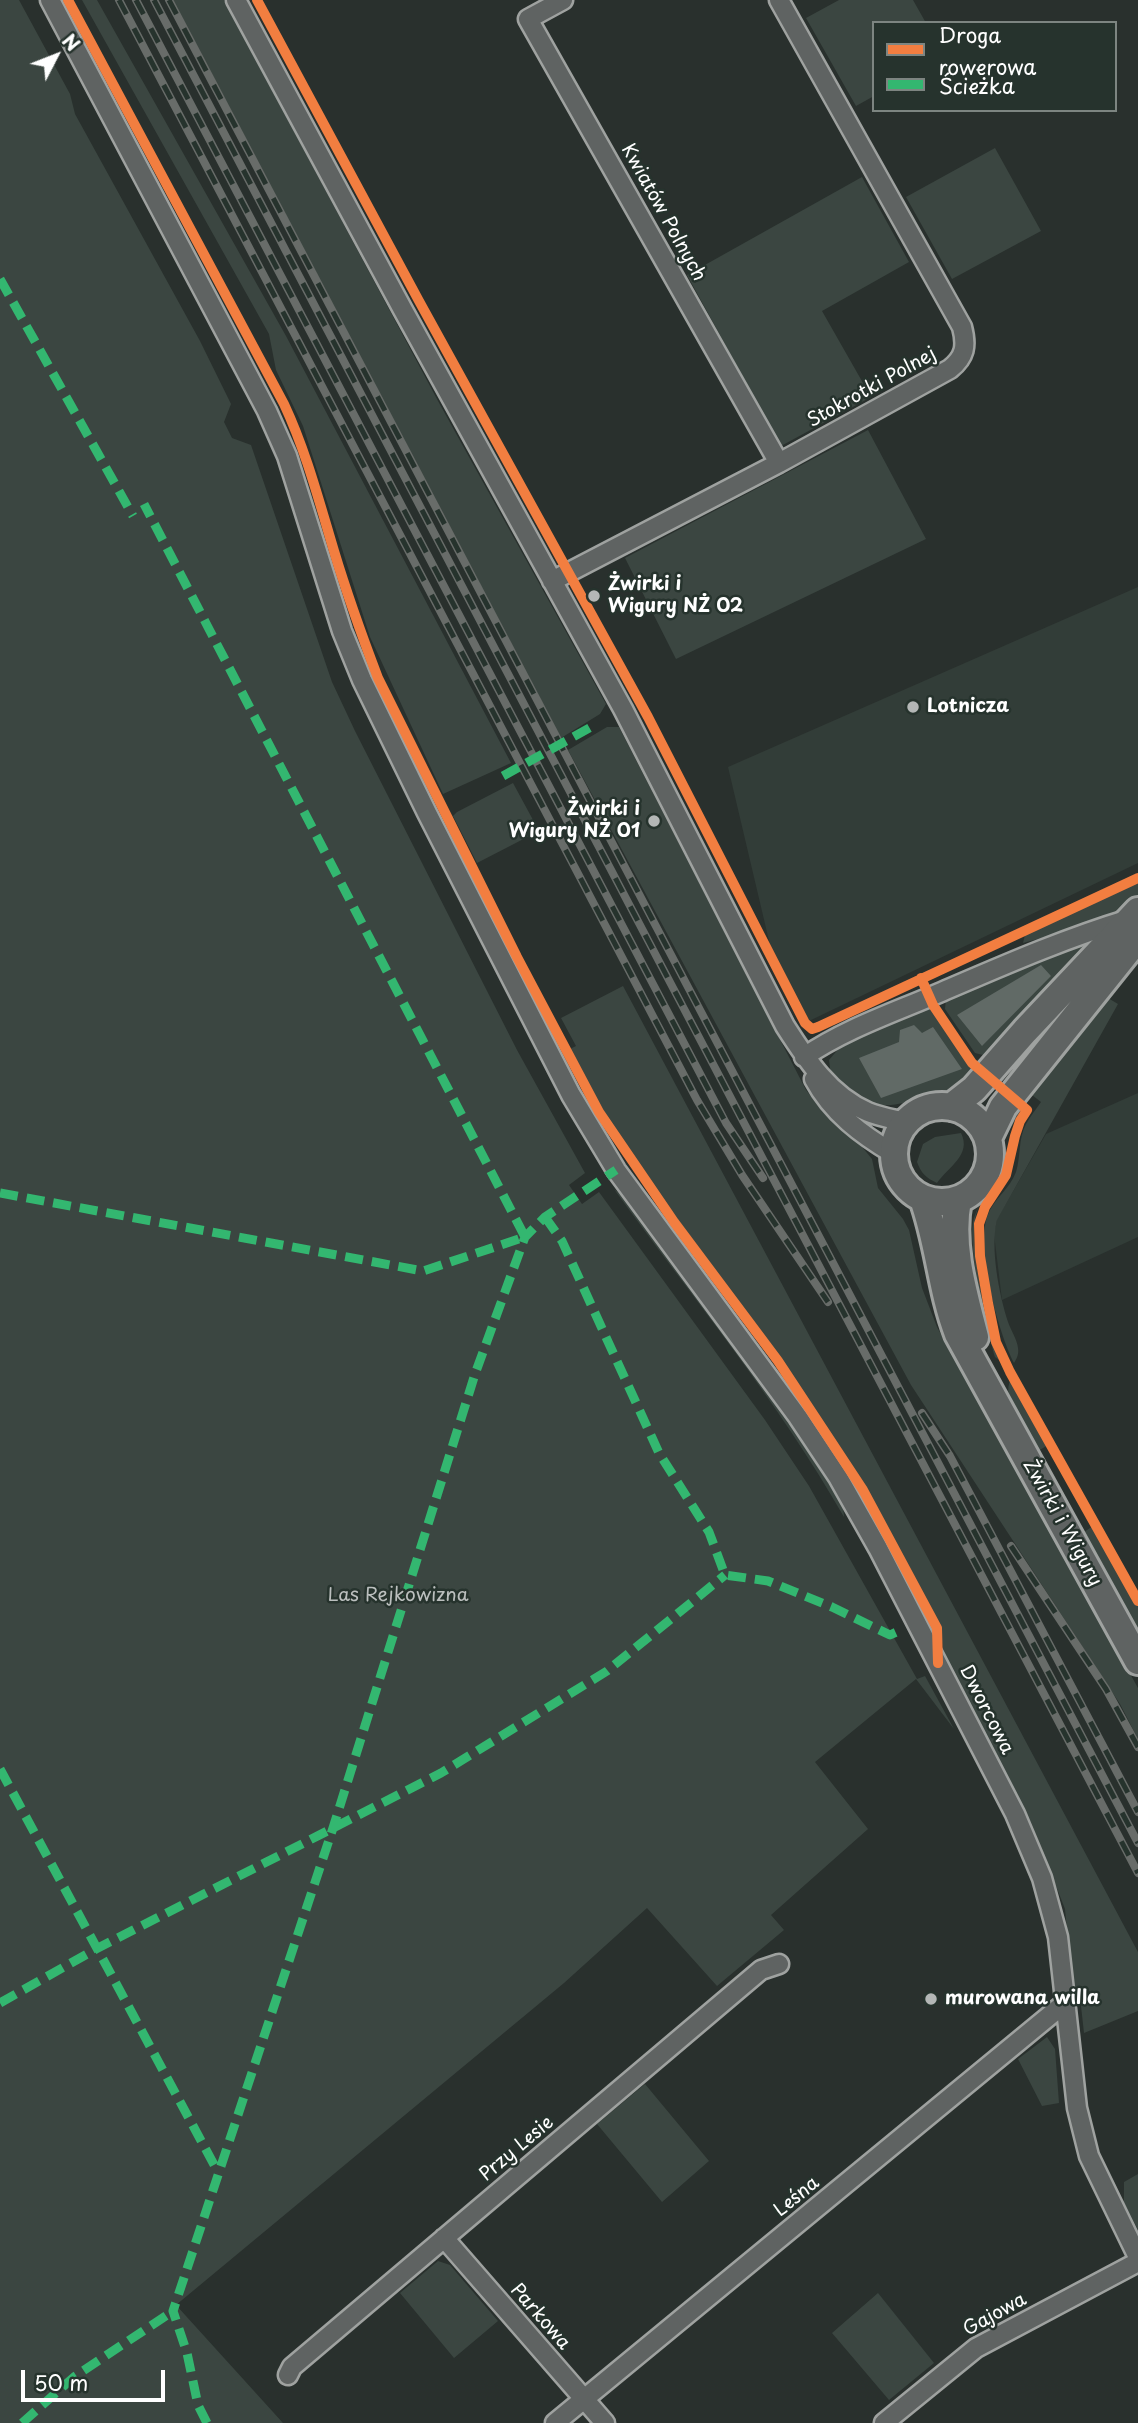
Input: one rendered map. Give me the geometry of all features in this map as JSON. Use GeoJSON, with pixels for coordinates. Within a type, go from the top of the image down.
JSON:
{"type":"FeatureCollection","features":[{"type":"Feature","properties":{"kind":"main road"},"geometry":{"type":"LineString","coordinates":[[951,1107],[974,1089],[1025,1031],[1136,922]]}},
{"type":"Feature","properties":{"kind":"main road"},"geometry":{"type":"LineString","coordinates":[[988,1138],[1003,1107],[1136,922]]}},
{"type":"Feature","properties":{"kind":"main road"},"geometry":{"type":"LineString","coordinates":[[951,1107],[972,1116],[979,1124],[988,1138],[990,1157],[986,1175],[974,1191],[958,1200],[941,1203],[923,1199],[911,1192],[896,1168],[894,1154],[897,1137],[906,1122],[926,1109],[951,1107]]}},
{"type":"Feature","properties":{"kind":"main road","name":"Żwirki i Wigury"},"geometry":{"type":"LineString","coordinates":[[923,1199],[953,1319],[966,1349],[1138,1661]]}},
{"type":"Feature","properties":{"kind":"main road","name":"Żwirki i Wigury"},"geometry":{"type":"LineString","coordinates":[[958,1200],[954,1218],[958,1256],[970,1319],[987,1383]]}},
{"type":"Feature","properties":{"kind":"street","name":"Dworcowa"},"geometry":{"type":"LineString","coordinates":[[50,0],[267,411],[287,456],[342,631],[362,680],[571,1095],[616,1170],[798,1417],[838,1477],[972,1727],[1015,1814],[1042,1878],[1058,1937],[1077,2108],[1085,2143],[1138,2257]]}},
{"type":"Feature","properties":{"kind":"street"},"geometry":{"type":"LineString","coordinates":[[236,0],[623,709],[817,1084],[833,1107],[856,1128],[894,1154]]}},
{"type":"Feature","properties":{"kind":"street","name":"Kwiatów Polnych"},"geometry":{"type":"LineString","coordinates":[[562,0],[528,19],[779,463]]}},
{"type":"Feature","properties":{"kind":"street","name":"Stokrotki Polnej"},"geometry":{"type":"LineString","coordinates":[[552,581],[779,463],[950,369],[960,362],[965,350],[962,327],[949,302],[779,0]]}},
{"type":"Feature","properties":{"kind":"street"},"geometry":{"type":"LineString","coordinates":[[804,1057],[844,1032],[1055,943],[1136,922]]}},
{"type":"Feature","properties":{"kind":"street"},"geometry":{"type":"LineString","coordinates":[[804,1057],[827,1083],[851,1103],[869,1112],[906,1122]]}},
{"type":"Feature","properties":{"kind":"street","name":"Przy Lesie"},"geometry":{"type":"LineString","coordinates":[[288,2375],[292,2367],[761,1970],[779,1964]]}},
{"type":"Feature","properties":{"kind":"street","name":"Leśna"},"geometry":{"type":"LineString","coordinates":[[555,2423],[1065,2003]]}},
{"type":"Feature","properties":{"kind":"street","name":"Parkowa"},"geometry":{"type":"LineString","coordinates":[[444,2238],[605,2423]]}},
{"type":"Feature","properties":{"kind":"street","name":"Gajowa"},"geometry":{"type":"LineString","coordinates":[[884,2423],[976,2348],[1138,2262]]}},
{"type":"Feature","properties":{"kind":"shaded area"},"geometry":{"type":"Polygon","coordinates":[[[1138,587],[1138,863],[809,1021],[770,945],[728,767],[1138,587]]]}},
{"type":"Feature","properties":{"kind":"shaded area"},"geometry":{"type":"Polygon","coordinates":[[[1041,965],[1051,976],[982,1046],[957,1015],[1041,965]]]}},
{"type":"Feature","properties":{"kind":"shaded area"},"geometry":{"type":"Polygon","coordinates":[[[914,1025],[922,1033],[933,1027],[962,1069],[881,1098],[859,1058],[899,1042],[900,1030],[914,1025]]]}},
{"type":"Feature","properties":{"kind":"shaded area"},"geometry":{"type":"Polygon","coordinates":[[[1138,1093],[1138,1237],[1002,1300],[994,1234],[997,1219],[1046,1134],[1138,1093]]]}},
{"type":"Feature","properties":{"kind":"green space","name":"Las Rejkowizna"},"geometry":{"type":"Polygon","coordinates":[[[0,0],[19,0],[70,94],[75,114],[200,341],[231,404],[224,422],[232,438],[251,445],[332,682],[517,1050],[585,1173],[569,1185],[582,1204],[599,1192],[765,1420],[809,1486],[917,1679],[925,1676],[954,1729],[916,1679],[815,1762],[868,1829],[771,1915],[784,1930],[717,1986],[647,1908],[564,1983],[176,2305],[283,2423],[0,2423],[0,0]]]}},
{"type":"Feature","properties":{"kind":"green space"},"geometry":{"type":"Polygon","coordinates":[[[82,0],[97,0],[286,336],[511,763],[443,794],[370,637],[303,426],[276,370],[269,334],[82,0]]]}},
{"type":"Feature","properties":{"kind":"green space"},"geometry":{"type":"Polygon","coordinates":[[[173,0],[224,0],[438,401],[606,704],[600,714],[561,738],[173,0]]]}},
{"type":"Feature","properties":{"kind":"green space"},"geometry":{"type":"Polygon","coordinates":[[[839,0],[913,0],[925,21],[872,21],[872,97],[856,106],[806,18],[839,0]]]}},
{"type":"Feature","properties":{"kind":"green space"},"geometry":{"type":"Polygon","coordinates":[[[995,148],[1041,231],[952,279],[906,197],[995,148]]]}},
{"type":"Feature","properties":{"kind":"green space"},"geometry":{"type":"Polygon","coordinates":[[[862,177],[909,262],[822,311],[871,397],[781,446],[687,275],[862,177]]]}},
{"type":"Feature","properties":{"kind":"green space"},"geometry":{"type":"Polygon","coordinates":[[[868,430],[926,539],[676,659],[625,558],[868,430]]]}},
{"type":"Feature","properties":{"kind":"green space"},"geometry":{"type":"Polygon","coordinates":[[[607,727],[619,727],[806,1090],[821,1109],[853,1136],[872,1159],[878,1188],[909,1230],[922,1288],[937,1327],[1138,1688],[1138,1739],[1120,1704],[911,1385],[568,750],[607,727]]]}},
{"type":"Feature","properties":{"kind":"green space"},"geometry":{"type":"Polygon","coordinates":[[[513,783],[539,831],[477,863],[453,816],[513,783]]]}},
{"type":"Feature","properties":{"kind":"green space"},"geometry":{"type":"Polygon","coordinates":[[[1138,882],[1138,902],[1082,926],[1023,943],[1025,935],[1138,882]]]}},
{"type":"Feature","properties":{"kind":"green space"},"geometry":{"type":"Polygon","coordinates":[[[1102,933],[987,1056],[975,1053],[945,1009],[946,998],[1102,933]]]}},
{"type":"Feature","properties":{"kind":"green space"},"geometry":{"type":"Polygon","coordinates":[[[623,986],[1138,1952],[1138,2011],[1084,2033],[1081,2006],[1073,1992],[1065,1909],[1031,1822],[943,1653],[941,1628],[865,1487],[772,1348],[634,1160],[601,1107],[570,1049],[576,1046],[561,1018],[623,986]]]}},
{"type":"Feature","properties":{"kind":"green space"},"geometry":{"type":"Polygon","coordinates":[[[1103,995],[1118,1004],[997,1220],[994,1244],[996,1271],[1005,1311],[1017,1345],[1018,1354],[1014,1363],[1001,1331],[986,1269],[984,1231],[987,1217],[1016,1172],[1023,1130],[1041,1102],[1032,1095],[1103,995]]]}},
{"type":"Feature","properties":{"kind":"green space"},"geometry":{"type":"Polygon","coordinates":[[[929,1004],[974,1069],[960,1083],[947,1091],[925,1098],[900,1104],[879,1105],[860,1099],[831,1076],[829,1060],[840,1047],[929,1004]]]}},
{"type":"Feature","properties":{"kind":"green space"},"geometry":{"type":"Polygon","coordinates":[[[961,1133],[963,1148],[957,1160],[937,1183],[927,1177],[917,1162],[923,1144],[935,1137],[961,1133]]]}},
{"type":"Feature","properties":{"kind":"green space"},"geometry":{"type":"Polygon","coordinates":[[[614,1189],[624,1198],[769,1393],[843,1505],[844,1517],[763,1391],[614,1189]]]}},
{"type":"Feature","properties":{"kind":"green space"},"geometry":{"type":"Polygon","coordinates":[[[981,1203],[975,1225],[977,1265],[991,1332],[1003,1363],[995,1357],[975,1266],[972,1231],[974,1218],[976,1212],[981,1203]]]}},
{"type":"Feature","properties":{"kind":"green space"},"geometry":{"type":"Polygon","coordinates":[[[1011,1379],[1048,1445],[1038,1451],[1025,1434],[1011,1405],[1008,1387],[1011,1379]]]}},
{"type":"Feature","properties":{"kind":"green space"},"geometry":{"type":"Polygon","coordinates":[[[1093,1526],[1138,1606],[1138,1637],[1082,1539],[1084,1532],[1093,1526]]]}},
{"type":"Feature","properties":{"kind":"green space"},"geometry":{"type":"Polygon","coordinates":[[[1047,2037],[1055,2049],[1059,2103],[1042,2106],[1018,2059],[1047,2037]]]}},
{"type":"Feature","properties":{"kind":"green space"},"geometry":{"type":"Polygon","coordinates":[[[645,2084],[709,2161],[662,2202],[597,2124],[645,2084]]]}},
{"type":"Feature","properties":{"kind":"green space"},"geometry":{"type":"Polygon","coordinates":[[[1138,2174],[1138,2230],[1124,2203],[1124,2182],[1138,2174]]]}},
{"type":"Feature","properties":{"kind":"green space"},"geometry":{"type":"Polygon","coordinates":[[[438,2261],[450,2265],[498,2321],[454,2358],[400,2293],[438,2261]]]}},
{"type":"Feature","properties":{"kind":"green space"},"geometry":{"type":"Polygon","coordinates":[[[878,2293],[934,2363],[889,2400],[832,2333],[878,2293]]]}},
{"type":"Feature","properties":{"kind":"railway"},"geometry":{"type":"LineString","coordinates":[[119,0],[697,1100],[742,1175],[828,1302]]}},
{"type":"Feature","properties":{"kind":"railway"},"geometry":{"type":"LineString","coordinates":[[136,0],[726,1123],[763,1178]]}},
{"type":"Feature","properties":{"kind":"railway"},"geometry":{"type":"LineString","coordinates":[[154,0],[1138,1873]]}},
{"type":"Feature","properties":{"kind":"railway"},"geometry":{"type":"LineString","coordinates":[[169,0],[1138,1843]]}},
{"type":"Feature","properties":{"kind":"railway"},"geometry":{"type":"LineString","coordinates":[[922,1413],[950,1456],[1138,1812]]}},
{"type":"Feature","properties":{"kind":"railway"},"geometry":{"type":"LineString","coordinates":[[1011,1546],[1106,1689],[1138,1747]]}},
{"type":"Feature","properties":{"kind":"marked path"},"geometry":{"type":"LineString","coordinates":[[0,279],[133,516]]}},
{"type":"Feature","properties":{"kind":"marked path"},"geometry":{"type":"LineString","coordinates":[[0,1193],[423,1271],[525,1237],[144,504]]}},
{"type":"Feature","properties":{"kind":"marked path"},"geometry":{"type":"LineString","coordinates":[[503,776],[591,727]]}},
{"type":"Feature","properties":{"kind":"marked path"},"geometry":{"type":"LineString","coordinates":[[207,2423],[198,2405],[187,2353],[173,2311],[333,1828],[475,1374],[525,1237],[545,1217],[616,1170]]}},
{"type":"Feature","properties":{"kind":"marked path"},"geometry":{"type":"LineString","coordinates":[[545,1217],[562,1241],[659,1453],[709,1532],[725,1575],[768,1581],[832,1607],[890,1635],[901,1630]]}},
{"type":"Feature","properties":{"kind":"marked path"},"geometry":{"type":"LineString","coordinates":[[0,2003],[96,1949],[441,1773],[607,1671],[725,1575]]}},
{"type":"Feature","properties":{"kind":"marked path"},"geometry":{"type":"LineString","coordinates":[[0,1769],[218,2172]]}},
{"type":"Feature","properties":{"kind":"marked path"},"geometry":{"type":"LineString","coordinates":[[22,2423],[74,2377],[173,2311]]}},
{"type":"Feature","properties":{"kind":"cycle path"},"geometry":{"type":"LineString","coordinates":[[68,0],[284,404],[306,458],[344,583],[378,678],[517,957],[599,1112],[674,1222],[778,1361],[863,1490],[937,1628],[938,1663]]}},
{"type":"Feature","properties":{"kind":"cycle path"},"geometry":{"type":"LineString","coordinates":[[257,0],[648,717],[805,1023],[812,1029],[818,1027],[1138,878]]}},
{"type":"Feature","properties":{"kind":"cycle path"},"geometry":{"type":"LineString","coordinates":[[921,978],[933,1005],[972,1063],[1027,1110],[1015,1136],[1006,1175],[985,1207],[979,1224],[980,1256],[996,1342],[1010,1372],[1138,1601]]}},
{"type":"Feature","properties":{"kind":"place","name":"Żwirki i Wigury NŻ 02"},"geometry":{"type":"Point","coordinates":[594,596]}},
{"type":"Feature","properties":{"kind":"place","name":"Lotnicza"},"geometry":{"type":"Point","coordinates":[913,707]}},
{"type":"Feature","properties":{"kind":"place","name":"Żwirki i Wigury NŻ 01"},"geometry":{"type":"Point","coordinates":[654,821]}},
{"type":"Feature","properties":{"kind":"place","name":"murowana willa"},"geometry":{"type":"Point","coordinates":[931,1999]}}]}
